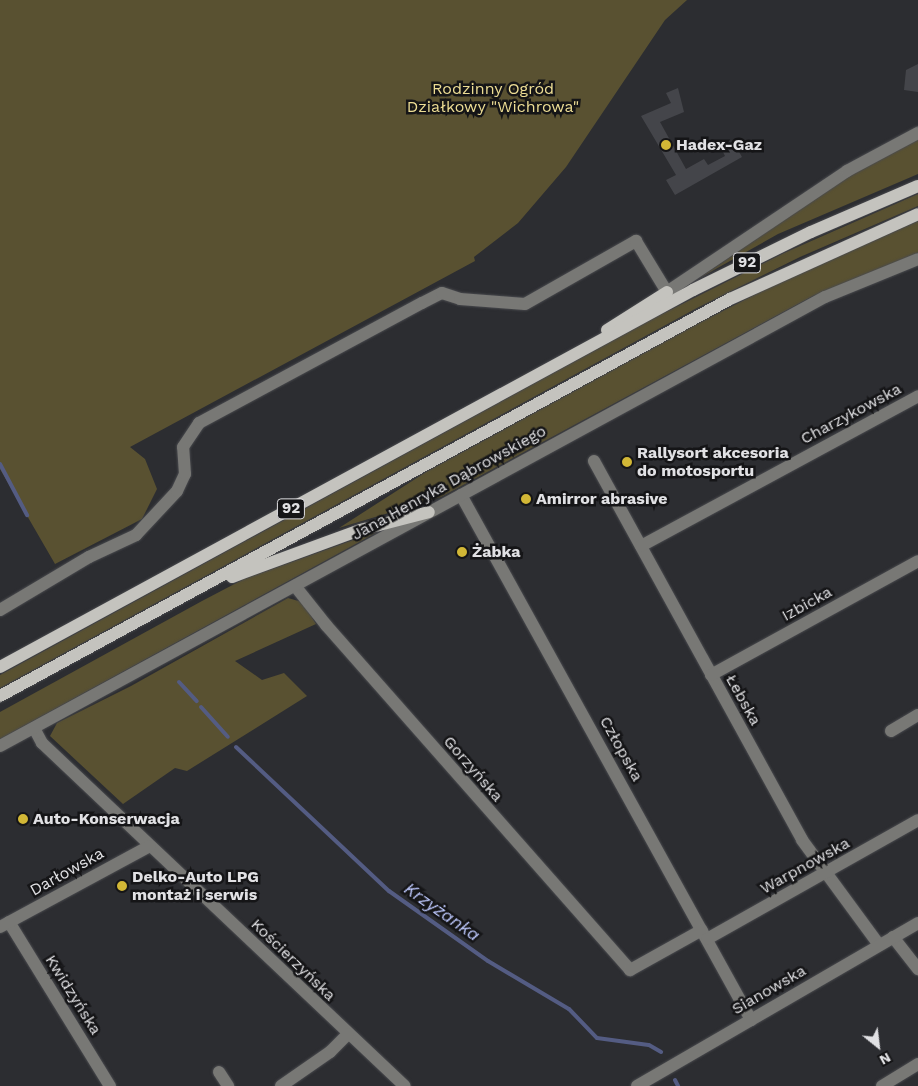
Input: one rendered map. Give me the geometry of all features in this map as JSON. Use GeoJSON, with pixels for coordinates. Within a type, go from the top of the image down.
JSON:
{"type":"FeatureCollection","features":[{"type":"Feature","properties":{"kind":"main road","name":"92"},"geometry":{"type":"LineString","coordinates":[[0,667],[582,350],[770,251],[918,186]]}},
{"type":"Feature","properties":{"kind":"main road","name":"Jana Henryka Dąbrowskiego"},"geometry":{"type":"LineString","coordinates":[[0,696],[730,299],[918,214]]}},
{"type":"Feature","properties":{"kind":"main road"},"geometry":{"type":"LineString","coordinates":[[582,350],[620,318],[667,292]]}},
{"type":"Feature","properties":{"kind":"main road"},"geometry":{"type":"LineString","coordinates":[[183,596],[360,530],[429,512]]}},
{"type":"Feature","properties":{"kind":"street"},"geometry":{"type":"LineString","coordinates":[[0,610],[89,556],[136,535],[177,491],[185,474],[183,447],[202,421],[442,293],[460,299],[525,304],[636,241],[667,292],[842,174],[918,133]]}},
{"type":"Feature","properties":{"kind":"street","name":"Jana Henryka Dąbrowskiego"},"geometry":{"type":"LineString","coordinates":[[0,746],[825,297],[918,259]]}},
{"type":"Feature","properties":{"kind":"street","name":"Charzykowska"},"geometry":{"type":"LineString","coordinates":[[641,546],[918,396]]}},
{"type":"Feature","properties":{"kind":"street","name":"Łebska"},"geometry":{"type":"LineString","coordinates":[[594,461],[802,840],[878,945]]}},
{"type":"Feature","properties":{"kind":"street","name":"Człopska"},"geometry":{"type":"LineString","coordinates":[[461,494],[752,1020]]}},
{"type":"Feature","properties":{"kind":"street","name":"Izbicka"},"geometry":{"type":"LineString","coordinates":[[711,675],[918,561]]}},
{"type":"Feature","properties":{"kind":"street","name":"Gorzyńska"},"geometry":{"type":"LineString","coordinates":[[295,586],[326,625],[630,970]]}},
{"type":"Feature","properties":{"kind":"street"},"geometry":{"type":"LineString","coordinates":[[891,731],[918,716]]}},
{"type":"Feature","properties":{"kind":"street","name":"Kościerzyńska"},"geometry":{"type":"LineString","coordinates":[[34,728],[42,743],[405,1086]]}},
{"type":"Feature","properties":{"kind":"street","name":"Warpnowska"},"geometry":{"type":"LineString","coordinates":[[630,970],[827,873],[918,820]]}},
{"type":"Feature","properties":{"kind":"street","name":"Darłowska"},"geometry":{"type":"LineString","coordinates":[[5,924],[150,846]]}},
{"type":"Feature","properties":{"kind":"street","name":"Sianowska"},"geometry":{"type":"LineString","coordinates":[[637,1086],[918,923]]}},
{"type":"Feature","properties":{"kind":"street","name":"Kwidzyńska"},"geometry":{"type":"LineString","coordinates":[[5,924],[110,1086]]}},
{"type":"Feature","properties":{"kind":"street"},"geometry":{"type":"LineString","coordinates":[[893,937],[918,969]]}},
{"type":"Feature","properties":{"kind":"street"},"geometry":{"type":"LineString","coordinates":[[281,1086],[319,1061],[348,1034]]}},
{"type":"Feature","properties":{"kind":"street"},"geometry":{"type":"LineString","coordinates":[[882,1086],[918,1064]]}},
{"type":"Feature","properties":{"kind":"street"},"geometry":{"type":"LineString","coordinates":[[219,1072],[228,1086]]}},
{"type":"Feature","properties":{"kind":"green space","name":"Rodzinny Ogród Działkowy \"Wichrowa\""},"geometry":{"type":"Polygon","coordinates":[[[0,0],[687,0],[665,20],[566,167],[518,223],[474,257],[475,261],[130,447],[145,459],[157,489],[142,519],[55,564],[0,469],[0,0]]]}},
{"type":"Feature","properties":{"kind":"green space"},"geometry":{"type":"Polygon","coordinates":[[[918,138],[918,174],[778,234],[698,279],[843,179],[918,138]]]}},
{"type":"Feature","properties":{"kind":"green space"},"geometry":{"type":"Polygon","coordinates":[[[918,194],[918,206],[800,257],[697,308],[0,688],[0,675],[658,316],[784,253],[918,194]]]}},
{"type":"Feature","properties":{"kind":"green space"},"geometry":{"type":"Polygon","coordinates":[[[918,221],[918,253],[813,296],[441,497],[339,528],[426,472],[699,323],[782,281],[918,221]]]}},
{"type":"Feature","properties":{"kind":"green space"},"geometry":{"type":"Polygon","coordinates":[[[381,530],[0,739],[0,712],[202,601],[244,579],[381,530]]]}},
{"type":"Feature","properties":{"kind":"green space"},"geometry":{"type":"Polygon","coordinates":[[[288,598],[302,602],[316,624],[235,661],[262,680],[284,673],[307,696],[187,771],[175,768],[123,804],[50,736],[57,723],[131,686],[288,598]]]}},
{"type":"Feature","properties":{"kind":"building"},"geometry":{"type":"Polygon","coordinates":[[[918,64],[918,92],[904,90],[906,70],[918,64]]]}},
{"type":"Feature","properties":{"kind":"building","name":"Hadex-Gaz"},"geometry":{"type":"Polygon","coordinates":[[[678,88],[684,112],[660,122],[686,169],[704,159],[708,165],[725,156],[721,148],[733,141],[742,157],[675,195],[666,180],[676,175],[641,116],[671,103],[666,93],[678,88]]]}},
{"type":"Feature","properties":{"kind":"waterway","name":"Krzyżanka"},"geometry":{"type":"LineString","coordinates":[[0,464],[27,515]]}},
{"type":"Feature","properties":{"kind":"waterway","name":"Krzyżanka"},"geometry":{"type":"LineString","coordinates":[[179,682],[197,701]]}},
{"type":"Feature","properties":{"kind":"waterway","name":"Krzyżanka"},"geometry":{"type":"LineString","coordinates":[[201,707],[228,737]]}},
{"type":"Feature","properties":{"kind":"waterway","name":"Krzyżanka"},"geometry":{"type":"LineString","coordinates":[[236,747],[389,891],[488,961],[569,1009],[597,1038],[649,1045],[661,1052]]}},
{"type":"Feature","properties":{"kind":"waterway","name":"Krzyżanka"},"geometry":{"type":"LineString","coordinates":[[675,1080],[678,1086]]}},
{"type":"Feature","properties":{"kind":"place","name":"Hadex-Gaz"},"geometry":{"type":"Point","coordinates":[666,145]}},
{"type":"Feature","properties":{"kind":"place","name":"Rallysort akcesoria do motosportu"},"geometry":{"type":"Point","coordinates":[627,462]}},
{"type":"Feature","properties":{"kind":"place","name":"Amirror abrasive"},"geometry":{"type":"Point","coordinates":[526,499]}},
{"type":"Feature","properties":{"kind":"place","name":"Żabka"},"geometry":{"type":"Point","coordinates":[462,552]}},
{"type":"Feature","properties":{"kind":"place","name":"Auto-Konserwacja"},"geometry":{"type":"Point","coordinates":[23,819]}},
{"type":"Feature","properties":{"kind":"place","name":"Delko-Auto LPG montaż i serwis"},"geometry":{"type":"Point","coordinates":[122,886]}}]}
